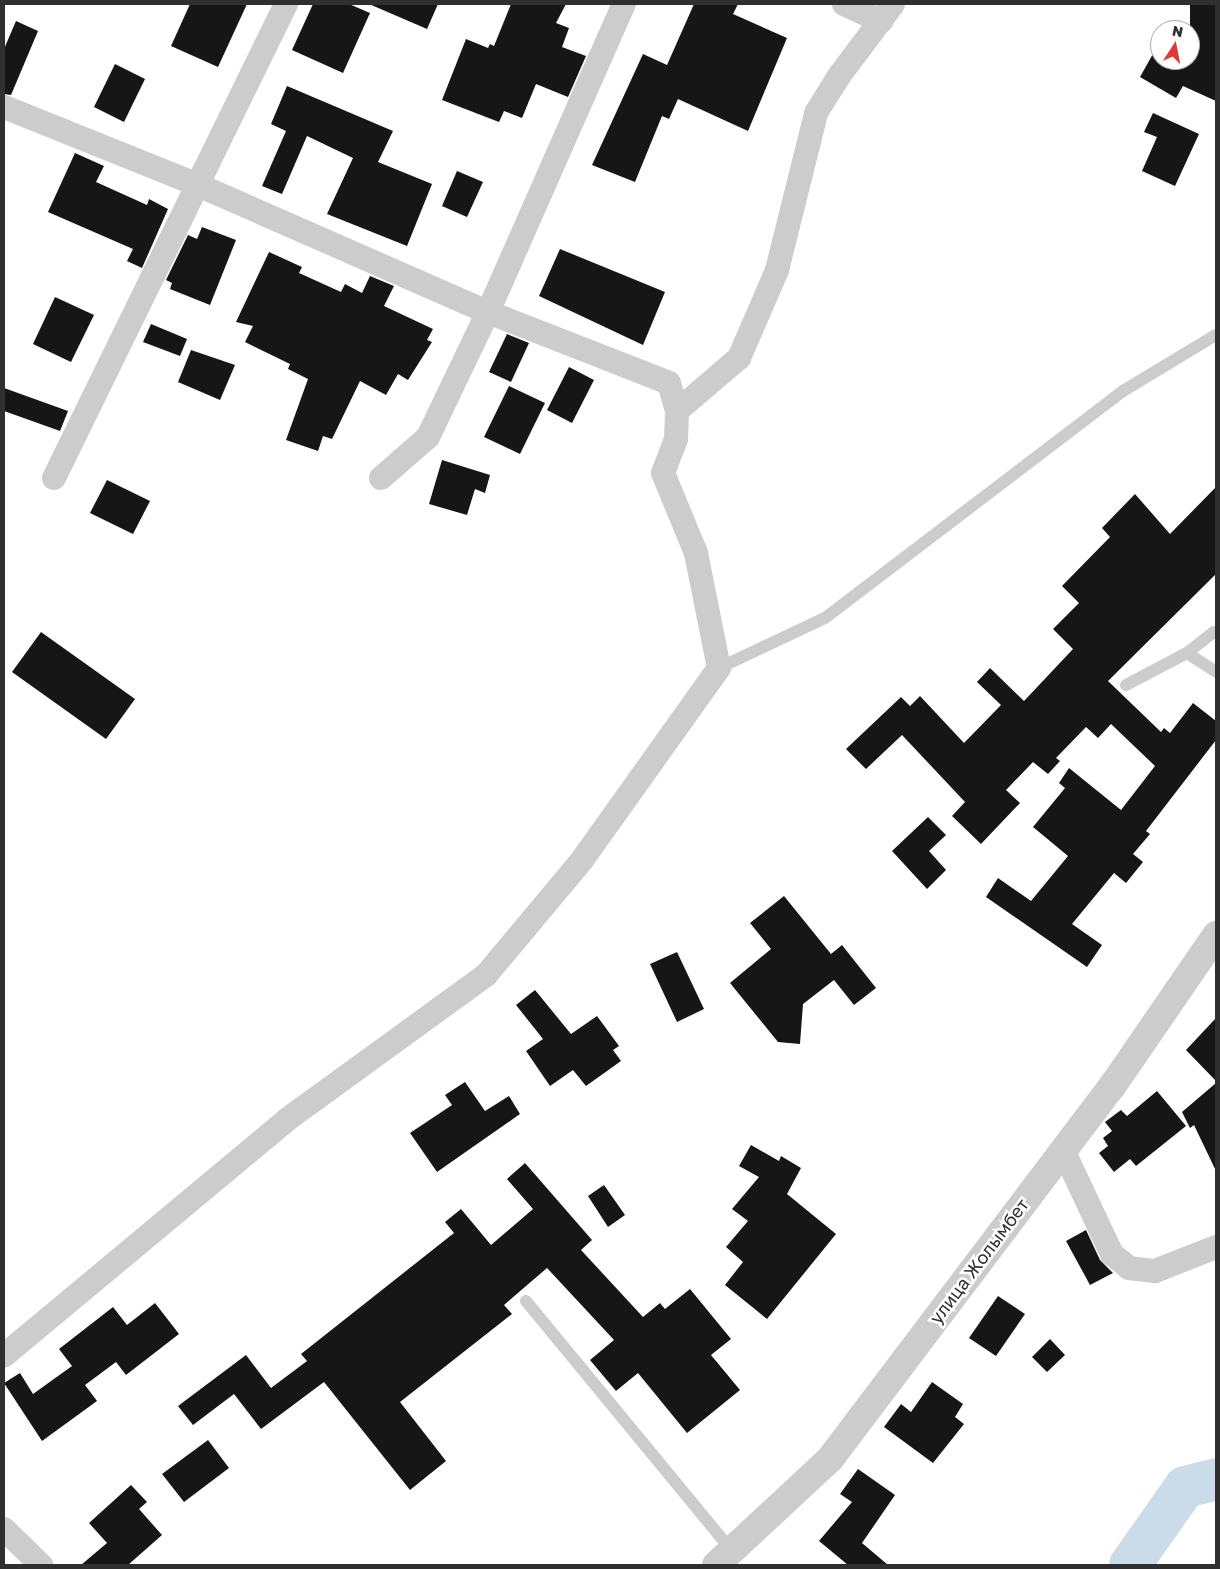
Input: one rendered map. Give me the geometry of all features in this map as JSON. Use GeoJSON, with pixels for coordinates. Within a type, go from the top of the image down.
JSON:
{"type":"FeatureCollection","features":[{"type":"Feature","properties":{"kind":"street"},"geometry":{"type":"LineString","coordinates":[[54,478],[286,4]]}},
{"type":"Feature","properties":{"kind":"street"},"geometry":{"type":"LineString","coordinates":[[380,478],[428,437],[488,312],[624,4]]}},
{"type":"Feature","properties":{"kind":"street"},"geometry":{"type":"LineString","coordinates":[[678,411],[739,358],[777,270],[816,113],[887,12],[844,4]]}},
{"type":"Feature","properties":{"kind":"street"},"geometry":{"type":"LineString","coordinates":[[4,107],[198,185],[488,312],[669,383],[678,411],[676,439],[663,473],[696,553],[718,668],[583,859],[486,975],[288,1119],[4,1356]]}},
{"type":"Feature","properties":{"kind":"street","name":"улица Жолымбет"},"geometry":{"type":"LineString","coordinates":[[724,1558],[830,1459],[1111,1088],[1216,935]]}},
{"type":"Feature","properties":{"kind":"street"},"geometry":{"type":"LineString","coordinates":[[1063,1150],[1112,1254],[1129,1268],[1155,1271],[1216,1247]]}},
{"type":"Feature","properties":{"kind":"street"},"geometry":{"type":"LineString","coordinates":[[4,1529],[41,1565]]}},
{"type":"Feature","properties":{"kind":"lane"},"geometry":{"type":"LineString","coordinates":[[718,668],[825,618],[1123,392],[1216,335]]}},
{"type":"Feature","properties":{"kind":"lane"},"geometry":{"type":"LineString","coordinates":[[1126,686],[1187,653],[1214,632]]}},
{"type":"Feature","properties":{"kind":"lane"},"geometry":{"type":"LineString","coordinates":[[1187,653],[1216,672]]}},
{"type":"Feature","properties":{"kind":"lane"},"geometry":{"type":"LineString","coordinates":[[526,1301],[724,1558]]}},
{"type":"Feature","properties":{"kind":"building"},"geometry":{"type":"Polygon","coordinates":[[[190,4],[247,4],[218,67],[171,46],[190,4]]]}},
{"type":"Feature","properties":{"kind":"building"},"geometry":{"type":"Polygon","coordinates":[[[313,4],[349,4],[370,13],[343,73],[292,50],[313,4]]]}},
{"type":"Feature","properties":{"kind":"building"},"geometry":{"type":"Polygon","coordinates":[[[369,4],[438,4],[427,29],[369,4]]]}},
{"type":"Feature","properties":{"kind":"building"},"geometry":{"type":"Polygon","coordinates":[[[511,4],[566,4],[556,23],[569,28],[562,47],[586,56],[568,97],[536,84],[522,118],[504,111],[499,122],[442,100],[466,39],[488,48],[490,44],[494,46],[511,4]]]}},
{"type":"Feature","properties":{"kind":"building"},"geometry":{"type":"Polygon","coordinates":[[[694,4],[738,4],[733,14],[787,38],[748,131],[678,99],[669,119],[662,116],[635,182],[592,165],[643,54],[667,65],[694,4]]]}},
{"type":"Feature","properties":{"kind":"building"},"geometry":{"type":"Polygon","coordinates":[[[1190,4],[1216,4],[1216,101],[1183,86],[1176,98],[1140,77],[1150,59],[1150,70],[1200,70],[1200,20],[1190,20],[1190,4]]]}},
{"type":"Feature","properties":{"kind":"building"},"geometry":{"type":"Polygon","coordinates":[[[16,21],[38,31],[11,95],[4,94],[4,49],[16,21]]]}},
{"type":"Feature","properties":{"kind":"building"},"geometry":{"type":"Polygon","coordinates":[[[115,64],[145,79],[124,122],[94,107],[115,64]]]}},
{"type":"Feature","properties":{"kind":"building"},"geometry":{"type":"Polygon","coordinates":[[[287,86],[393,131],[378,162],[432,184],[407,246],[327,214],[353,158],[307,136],[282,194],[262,186],[286,131],[271,124],[287,86]]]}},
{"type":"Feature","properties":{"kind":"building"},"geometry":{"type":"Polygon","coordinates":[[[1153,113],[1199,134],[1175,186],[1142,171],[1157,137],[1144,132],[1153,113]]]}},
{"type":"Feature","properties":{"kind":"building"},"geometry":{"type":"Polygon","coordinates":[[[75,153],[104,166],[96,182],[147,205],[149,199],[168,209],[142,268],[127,261],[133,249],[48,212],[75,153]]]}},
{"type":"Feature","properties":{"kind":"building"},"geometry":{"type":"Polygon","coordinates":[[[457,171],[483,182],[467,217],[442,206],[457,171]]]}},
{"type":"Feature","properties":{"kind":"building"},"geometry":{"type":"Polygon","coordinates":[[[202,227],[236,240],[210,305],[170,289],[172,283],[166,280],[188,235],[197,239],[202,227]]]}},
{"type":"Feature","properties":{"kind":"building"},"geometry":{"type":"Polygon","coordinates":[[[560,249],[665,292],[643,345],[539,296],[560,249]]]}},
{"type":"Feature","properties":{"kind":"building"},"geometry":{"type":"Polygon","coordinates":[[[269,252],[302,267],[299,273],[341,292],[345,284],[362,293],[370,276],[394,286],[384,306],[433,329],[427,340],[432,342],[408,380],[398,374],[386,395],[360,381],[332,439],[323,436],[318,451],[286,440],[308,379],[288,369],[290,364],[245,342],[253,326],[236,322],[269,252]]]}},
{"type":"Feature","properties":{"kind":"building"},"geometry":{"type":"Polygon","coordinates":[[[55,297],[94,315],[71,362],[33,344],[55,297]]]}},
{"type":"Feature","properties":{"kind":"building"},"geometry":{"type":"Polygon","coordinates":[[[151,324],[187,339],[180,356],[143,342],[151,324]]]}},
{"type":"Feature","properties":{"kind":"building"},"geometry":{"type":"Polygon","coordinates":[[[507,334],[529,343],[511,382],[489,372],[507,334]]]}},
{"type":"Feature","properties":{"kind":"building"},"geometry":{"type":"Polygon","coordinates":[[[191,350],[235,365],[220,400],[178,382],[191,350]]]}},
{"type":"Feature","properties":{"kind":"building"},"geometry":{"type":"Polygon","coordinates":[[[569,367],[594,380],[572,423],[547,410],[569,367]]]}},
{"type":"Feature","properties":{"kind":"building"},"geometry":{"type":"Polygon","coordinates":[[[509,386],[545,403],[520,454],[484,437],[509,386]]]}},
{"type":"Feature","properties":{"kind":"building"},"geometry":{"type":"Polygon","coordinates":[[[4,388],[68,411],[60,431],[4,411],[4,388]]]}},
{"type":"Feature","properties":{"kind":"building"},"geometry":{"type":"Polygon","coordinates":[[[442,460],[490,475],[485,493],[475,489],[467,515],[429,504],[442,460]]]}},
{"type":"Feature","properties":{"kind":"building"},"geometry":{"type":"Polygon","coordinates":[[[107,480],[150,501],[133,534],[90,513],[107,480]]]}},
{"type":"Feature","properties":{"kind":"building"},"geometry":{"type":"Polygon","coordinates":[[[1216,487],[1216,574],[1108,681],[1161,732],[1164,728],[1170,733],[1193,703],[1216,721],[1216,740],[1146,831],[1150,834],[1133,854],[1143,862],[1126,883],[1114,873],[1072,924],[1102,945],[1087,967],[986,897],[998,878],[1031,901],[1068,856],[1033,827],[1065,788],[1059,783],[1069,768],[1121,810],[1155,766],[1111,724],[1098,738],[1086,727],[1056,758],[1060,761],[1048,774],[1033,762],[1006,790],[1020,803],[981,844],[952,816],[965,802],[902,735],[866,769],[846,749],[901,697],[910,706],[920,696],[964,743],[1001,705],[977,682],[990,668],[1024,701],[1073,649],[1053,629],[1079,603],[1062,586],[1110,537],[1102,528],[1135,494],[1170,534],[1216,487]]]}},
{"type":"Feature","properties":{"kind":"building"},"geometry":{"type":"Polygon","coordinates":[[[41,632],[135,699],[106,739],[12,672],[41,632]]]}},
{"type":"Feature","properties":{"kind":"building"},"geometry":{"type":"Polygon","coordinates":[[[928,817],[946,835],[929,851],[946,870],[927,889],[892,851],[928,817]]]}},
{"type":"Feature","properties":{"kind":"building"},"geometry":{"type":"Polygon","coordinates":[[[784,896],[831,954],[842,945],[876,988],[854,1005],[834,980],[803,1004],[800,1044],[778,1042],[730,983],[771,949],[750,923],[784,896]]]}},
{"type":"Feature","properties":{"kind":"building"},"geometry":{"type":"Polygon","coordinates":[[[677,952],[704,1009],[677,1022],[650,964],[677,952]]]}},
{"type":"Feature","properties":{"kind":"building"},"geometry":{"type":"Polygon","coordinates":[[[535,990],[571,1034],[597,1016],[619,1046],[613,1050],[621,1061],[586,1086],[573,1070],[550,1086],[526,1051],[543,1039],[516,1005],[535,990]]]}},
{"type":"Feature","properties":{"kind":"building"},"geometry":{"type":"Polygon","coordinates":[[[1216,1018],[1216,1081],[1186,1050],[1216,1018]]]}},
{"type":"Feature","properties":{"kind":"building"},"geometry":{"type":"Polygon","coordinates":[[[465,1082],[485,1111],[509,1096],[520,1114],[437,1172],[410,1133],[452,1105],[445,1095],[465,1082]]]}},
{"type":"Feature","properties":{"kind":"building"},"geometry":{"type":"Polygon","coordinates":[[[1216,1083],[1216,1171],[1194,1125],[1190,1128],[1182,1112],[1216,1083]]]}},
{"type":"Feature","properties":{"kind":"building"},"geometry":{"type":"Polygon","coordinates":[[[1157,1091],[1186,1126],[1136,1166],[1130,1159],[1114,1172],[1099,1153],[1108,1146],[1103,1138],[1112,1131],[1105,1122],[1121,1110],[1127,1116],[1157,1091]]]}},
{"type":"Feature","properties":{"kind":"building"},"geometry":{"type":"Polygon","coordinates":[[[751,1145],[779,1161],[781,1156],[801,1168],[787,1194],[836,1234],[767,1319],[725,1285],[743,1262],[726,1247],[748,1221],[732,1209],[759,1177],[739,1166],[751,1145]]]}},
{"type":"Feature","properties":{"kind":"building"},"geometry":{"type":"Polygon","coordinates":[[[525,1163],[592,1240],[581,1250],[643,1317],[660,1303],[665,1309],[690,1289],[731,1339],[711,1355],[740,1390],[687,1433],[638,1373],[616,1391],[590,1360],[614,1340],[547,1268],[504,1305],[512,1314],[400,1402],[446,1461],[410,1490],[324,1382],[261,1429],[234,1394],[193,1425],[178,1406],[246,1355],[271,1388],[307,1361],[301,1354],[454,1233],[445,1222],[461,1209],[491,1245],[533,1209],[507,1179],[525,1163]]]}},
{"type":"Feature","properties":{"kind":"building"},"geometry":{"type":"Polygon","coordinates":[[[604,1185],[625,1215],[608,1227],[588,1196],[604,1185]]]}},
{"type":"Feature","properties":{"kind":"building"},"geometry":{"type":"Polygon","coordinates":[[[1086,1230],[1100,1260],[1113,1273],[1090,1285],[1066,1241],[1086,1230]]]}},
{"type":"Feature","properties":{"kind":"building"},"geometry":{"type":"Polygon","coordinates":[[[998,1296],[1025,1314],[996,1356],[969,1338],[998,1296]]]}},
{"type":"Feature","properties":{"kind":"building"},"geometry":{"type":"Polygon","coordinates":[[[155,1303],[179,1334],[126,1375],[116,1362],[85,1385],[97,1401],[42,1441],[4,1383],[20,1373],[33,1394],[72,1366],[59,1349],[113,1307],[127,1325],[155,1303]]]}},
{"type":"Feature","properties":{"kind":"building"},"geometry":{"type":"Polygon","coordinates":[[[1050,1339],[1065,1355],[1047,1372],[1032,1357],[1050,1339]]]}},
{"type":"Feature","properties":{"kind":"building"},"geometry":{"type":"Polygon","coordinates":[[[932,1382],[963,1404],[955,1417],[964,1424],[933,1463],[884,1427],[901,1404],[911,1412],[932,1382]]]}},
{"type":"Feature","properties":{"kind":"building"},"geometry":{"type":"Polygon","coordinates":[[[208,1440],[229,1468],[184,1502],[162,1474],[208,1440]]]}},
{"type":"Feature","properties":{"kind":"building"},"geometry":{"type":"Polygon","coordinates":[[[858,1469],[895,1495],[862,1543],[888,1565],[848,1565],[819,1541],[852,1502],[840,1494],[858,1469]]]}},
{"type":"Feature","properties":{"kind":"building"},"geometry":{"type":"Polygon","coordinates":[[[131,1485],[147,1502],[139,1509],[162,1535],[128,1565],[81,1565],[107,1543],[89,1523],[131,1485]]]}},
{"type":"Feature","properties":{"kind":"waterway"},"geometry":{"type":"LineString","coordinates":[[1130,1565],[1185,1487],[1216,1479]]}}]}
